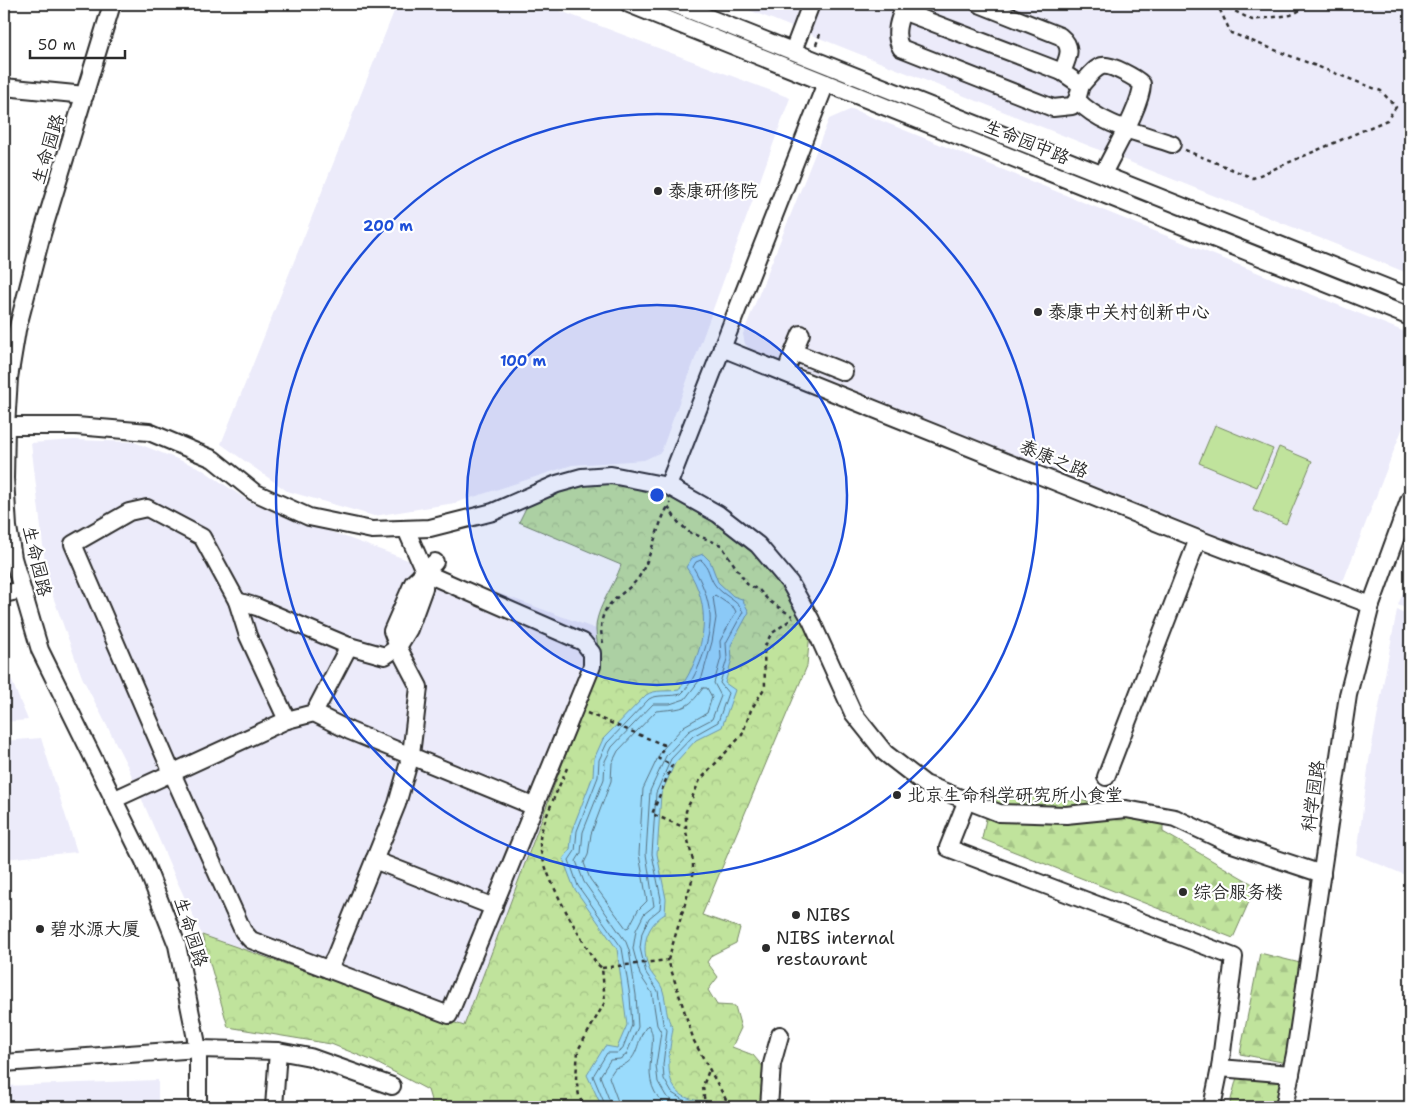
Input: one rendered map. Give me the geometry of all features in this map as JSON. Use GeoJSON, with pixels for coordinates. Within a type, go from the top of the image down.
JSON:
{"type":"FeatureCollection","features":[{"type":"Feature","properties":{"kind":"street","name":"生命园路"},"geometry":{"type":"LineString","coordinates":[[112,4],[27,287],[9,378],[5,478],[8,527],[13,558],[40,650],[147,869],[177,945],[198,1048],[198,1107]]}},
{"type":"Feature","properties":{"kind":"street","name":"生命园中路"},"geometry":{"type":"LineString","coordinates":[[629,4],[1410,318]]}},
{"type":"Feature","properties":{"kind":"street","name":"生命园中路"},"geometry":{"type":"LineString","coordinates":[[674,4],[1410,297]]}},
{"type":"Feature","properties":{"kind":"street"},"geometry":{"type":"LineString","coordinates":[[793,51],[811,4]]}},
{"type":"Feature","properties":{"kind":"street"},"geometry":{"type":"LineString","coordinates":[[979,4],[1060,36],[1066,41],[1070,53],[1062,72]]}},
{"type":"Feature","properties":{"kind":"street"},"geometry":{"type":"LineString","coordinates":[[1103,174],[1125,128],[1142,91],[1142,84],[1136,78],[1106,66],[1100,66],[1079,92],[1072,106],[1053,108],[901,48],[897,42],[897,27],[904,8],[1062,72],[1079,92],[1087,111],[1125,128],[1172,144]]}},
{"type":"Feature","properties":{"kind":"street"},"geometry":{"type":"LineString","coordinates":[[673,489],[722,348],[826,83]]}},
{"type":"Feature","properties":{"kind":"street"},"geometry":{"type":"LineString","coordinates":[[4,87],[85,95]]}},
{"type":"Feature","properties":{"kind":"street"},"geometry":{"type":"LineString","coordinates":[[786,372],[801,334]]}},
{"type":"Feature","properties":{"kind":"street","name":"泰康之路"},"geometry":{"type":"LineString","coordinates":[[722,348],[786,372],[1198,539],[1371,606]]}},
{"type":"Feature","properties":{"kind":"street"},"geometry":{"type":"LineString","coordinates":[[794,352],[844,372]]}},
{"type":"Feature","properties":{"kind":"street"},"geometry":{"type":"LineString","coordinates":[[6,426],[76,426],[149,432],[213,458],[254,492],[309,517],[372,530],[430,528],[493,512],[557,484],[582,477],[611,475],[673,489],[718,514],[758,545],[790,582],[799,614],[853,713],[885,753],[925,784],[999,813],[1066,815],[1126,809],[1175,818],[1226,842],[1322,874]]}},
{"type":"Feature","properties":{"kind":"street","name":"科学园路"},"geometry":{"type":"LineString","coordinates":[[1284,1107],[1291,1074],[1348,695],[1371,606],[1410,498]]}},
{"type":"Feature","properties":{"kind":"street"},"geometry":{"type":"LineString","coordinates":[[287,720],[248,636],[237,601],[202,537],[147,508],[130,512],[72,544],[243,931],[251,940],[449,1015],[592,666],[592,653],[583,642],[430,567],[406,529]]}},
{"type":"Feature","properties":{"kind":"street"},"geometry":{"type":"LineString","coordinates":[[1106,776],[1198,539]]}},
{"type":"Feature","properties":{"kind":"street"},"geometry":{"type":"LineString","coordinates":[[328,969],[335,957],[397,804],[411,755],[419,687],[398,647],[392,631],[413,583],[430,567]]}},
{"type":"Feature","properties":{"kind":"street"},"geometry":{"type":"LineString","coordinates":[[4,594],[22,590]]}},
{"type":"Feature","properties":{"kind":"street"},"geometry":{"type":"LineString","coordinates":[[237,601],[257,607],[349,646],[385,656],[398,647]]}},
{"type":"Feature","properties":{"kind":"street"},"geometry":{"type":"LineString","coordinates":[[314,713],[349,646]]}},
{"type":"Feature","properties":{"kind":"street"},"geometry":{"type":"LineString","coordinates":[[113,800],[287,720],[314,713],[350,731],[535,808]]}},
{"type":"Feature","properties":{"kind":"street"},"geometry":{"type":"LineString","coordinates":[[966,800],[948,848],[1234,957],[1220,1068],[1212,1107]]}},
{"type":"Feature","properties":{"kind":"street"},"geometry":{"type":"LineString","coordinates":[[374,860],[494,907]]}},
{"type":"Feature","properties":{"kind":"street"},"geometry":{"type":"LineString","coordinates":[[769,1107],[772,1064],[780,1035]]}},
{"type":"Feature","properties":{"kind":"street"},"geometry":{"type":"LineString","coordinates":[[4,1063],[198,1048],[278,1051],[310,1057],[392,1086]]}},
{"type":"Feature","properties":{"kind":"street"},"geometry":{"type":"LineString","coordinates":[[274,1107],[278,1051]]}},
{"type":"Feature","properties":{"kind":"street"},"geometry":{"type":"LineString","coordinates":[[1220,1068],[1291,1074]]}},
{"type":"Feature","properties":{"kind":"path"},"geometry":{"type":"LineString","coordinates":[[1172,144],[1253,178],[1387,120],[1396,107],[1381,91],[1230,33],[1217,4]]}},
{"type":"Feature","properties":{"kind":"path"},"geometry":{"type":"LineString","coordinates":[[1221,4],[1252,20],[1291,15],[1312,4]]}},
{"type":"Feature","properties":{"kind":"path"},"geometry":{"type":"LineString","coordinates":[[604,649],[601,632],[603,616],[608,606],[633,586],[639,576],[648,558],[654,535],[668,507],[673,489]]}},
{"type":"Feature","properties":{"kind":"path"},"geometry":{"type":"LineString","coordinates":[[668,507],[678,522],[688,532],[721,545],[747,584],[759,590],[769,601],[799,614]]}},
{"type":"Feature","properties":{"kind":"path"},"geometry":{"type":"LineString","coordinates":[[730,1107],[688,1025],[668,960],[693,877],[693,861],[686,828],[686,810],[700,780],[742,735],[752,710],[765,687],[764,648],[771,634],[799,614]]}},
{"type":"Feature","properties":{"kind":"path"},"geometry":{"type":"LineString","coordinates":[[585,717],[590,704]]}},
{"type":"Feature","properties":{"kind":"path"},"geometry":{"type":"LineString","coordinates":[[587,713],[664,745],[659,759],[672,765],[652,814],[686,828]]}},
{"type":"Feature","properties":{"kind":"path"},"geometry":{"type":"LineString","coordinates":[[570,760],[540,838],[540,850],[543,862],[574,928],[597,964],[602,968],[605,1002],[578,1050],[576,1078],[579,1096],[584,1107]]}},
{"type":"Feature","properties":{"kind":"path"},"geometry":{"type":"LineString","coordinates":[[602,968],[668,960]]}},
{"type":"Feature","properties":{"kind":"path"},"geometry":{"type":"LineString","coordinates":[[705,1107],[704,1086],[710,1069]]}},
{"type":"Feature","properties":{"kind":"shaded area","name":"泰康研修院"},"geometry":{"type":"Polygon","coordinates":[[[397,4],[542,4],[790,98],[661,452],[644,460],[572,465],[455,503],[374,516],[287,491],[221,444],[397,4]]]}},
{"type":"Feature","properties":{"kind":"shaded area"},"geometry":{"type":"Polygon","coordinates":[[[734,4],[1410,4],[1410,274],[734,4]]]}},
{"type":"Feature","properties":{"kind":"shaded area","name":"泰康中关村创新中心"},"geometry":{"type":"Polygon","coordinates":[[[852,109],[1410,334],[1410,409],[1344,579],[1336,583],[751,350],[745,344],[743,334],[829,119],[852,109]]]}},
{"type":"Feature","properties":{"kind":"shaded area"},"geometry":{"type":"Polygon","coordinates":[[[74,440],[134,442],[200,468],[250,502],[596,629],[601,661],[464,1026],[202,935],[128,767],[82,677],[47,580],[31,443],[74,440]]]}},
{"type":"Feature","properties":{"kind":"shaded area"},"geometry":{"type":"Polygon","coordinates":[[[1410,576],[1410,610],[1398,605],[1410,576]]]}},
{"type":"Feature","properties":{"kind":"shaded area"},"geometry":{"type":"Polygon","coordinates":[[[1397,610],[1410,615],[1410,877],[1357,855],[1369,761],[1397,610]]]}},
{"type":"Feature","properties":{"kind":"shaded area"},"geometry":{"type":"Polygon","coordinates":[[[4,662],[28,720],[4,722],[4,662]]]}},
{"type":"Feature","properties":{"kind":"shaded area"},"geometry":{"type":"Polygon","coordinates":[[[41,738],[77,852],[4,859],[4,741],[41,738]]]}},
{"type":"Feature","properties":{"kind":"shaded area"},"geometry":{"type":"Polygon","coordinates":[[[158,1080],[158,1107],[4,1107],[4,1086],[158,1080]]]}},
{"type":"Feature","properties":{"kind":"green space"},"geometry":{"type":"Polygon","coordinates":[[[1215,425],[1273,449],[1257,487],[1199,463],[1215,425]]]}},
{"type":"Feature","properties":{"kind":"green space"},"geometry":{"type":"Polygon","coordinates":[[[1279,447],[1312,461],[1286,524],[1253,510],[1279,447]]]}},
{"type":"Feature","properties":{"kind":"green space"},"geometry":{"type":"Polygon","coordinates":[[[582,477],[668,486],[758,545],[811,620],[807,666],[702,915],[740,928],[736,943],[712,955],[707,962],[718,977],[708,990],[717,1005],[735,1006],[741,1028],[732,1047],[753,1055],[771,1076],[769,1107],[433,1107],[428,1090],[373,1061],[331,1044],[228,1027],[202,935],[464,1026],[601,661],[596,638],[597,622],[602,605],[621,565],[519,522],[528,504],[582,477]]]}},
{"type":"Feature","properties":{"kind":"green space"},"geometry":{"type":"Polygon","coordinates":[[[991,793],[1163,808],[1163,832],[1256,886],[1233,938],[982,839],[991,793]]]}},
{"type":"Feature","properties":{"kind":"green space"},"geometry":{"type":"Polygon","coordinates":[[[1260,953],[1300,963],[1287,1063],[1240,1054],[1260,953]]]}},
{"type":"Feature","properties":{"kind":"green space"},"geometry":{"type":"Polygon","coordinates":[[[1237,1077],[1283,1080],[1277,1107],[1229,1107],[1237,1077]]]}},
{"type":"Feature","properties":{"kind":"water"},"geometry":{"type":"Polygon","coordinates":[[[703,554],[710,561],[718,582],[733,596],[742,599],[749,612],[731,645],[732,659],[725,683],[735,690],[722,727],[696,740],[675,763],[661,794],[657,854],[666,899],[665,914],[658,919],[649,932],[646,939],[645,954],[650,971],[662,988],[667,1015],[673,1028],[669,1066],[670,1077],[674,1087],[681,1094],[692,1099],[707,1101],[707,1107],[602,1107],[587,1075],[605,1046],[617,1048],[627,1025],[617,949],[574,888],[563,859],[570,850],[572,830],[593,776],[594,759],[603,739],[646,695],[657,691],[679,690],[695,660],[703,629],[703,613],[701,598],[695,582],[686,567],[692,558],[703,554]]]}},
{"type":"Feature","properties":{"kind":"place","name":"泰康研修院"},"geometry":{"type":"Point","coordinates":[658,191]}},
{"type":"Feature","properties":{"kind":"place","name":"泰康中关村创新中心"},"geometry":{"type":"Point","coordinates":[1038,312]}},
{"type":"Feature","properties":{"kind":"place","name":"北京生命科学研究所小食堂"},"geometry":{"type":"Point","coordinates":[897,795]}},
{"type":"Feature","properties":{"kind":"place","name":"综合服务楼"},"geometry":{"type":"Point","coordinates":[1183,892]}},
{"type":"Feature","properties":{"kind":"place","name":"NIBS"},"geometry":{"type":"Point","coordinates":[796,915]}},
{"type":"Feature","properties":{"kind":"place","name":"碧水源大厦"},"geometry":{"type":"Point","coordinates":[40,929]}},
{"type":"Feature","properties":{"kind":"place","name":"NIBS internal restaurant"},"geometry":{"type":"Point","coordinates":[766,948]}}]}
